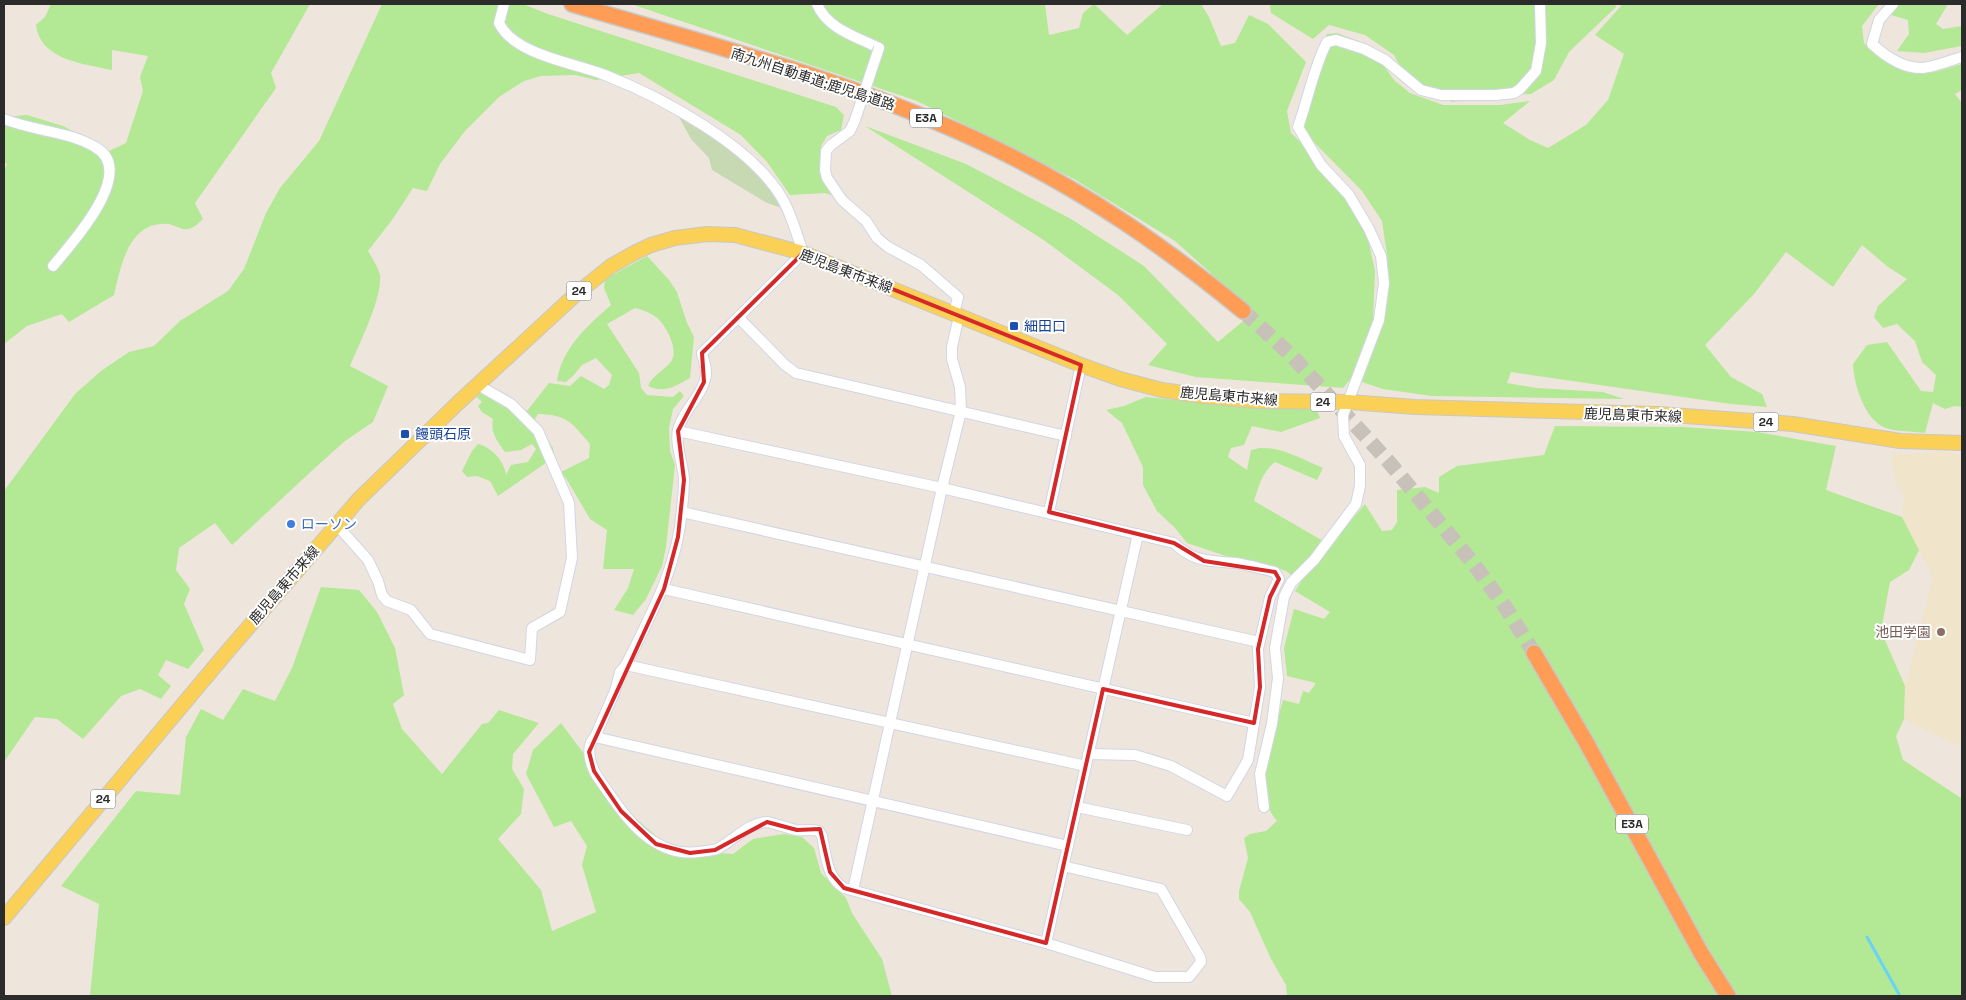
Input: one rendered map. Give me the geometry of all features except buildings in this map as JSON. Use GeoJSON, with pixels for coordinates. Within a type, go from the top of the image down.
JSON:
{"type":"FeatureCollection","features":[{"type":"Feature","properties":{"kind":"highway","name":"南九州自動車道;鹿児島道路"},"geometry":{"type":"LineString","coordinates":[[572,4],[830,82],[922,116],[994,148],[1108,210],[1160,245],[1243,311]]}},
{"type":"Feature","properties":{"kind":"highway","name":"E3A"},"geometry":{"type":"LineString","coordinates":[[1534,653],[1586,742],[1701,953],[1728,996]]}},
{"type":"Feature","properties":{"kind":"main road","name":"鹿児島東市来線"},"geometry":{"type":"LineString","coordinates":[[4,918],[336,524],[366,492],[582,289],[611,266],[651,245],[675,238],[707,234],[735,235],[803,253],[1120,379],[1154,388],[1203,396],[1258,401],[1348,402],[1415,407],[1668,415],[1793,424],[1900,441],[1962,443]]}},
{"type":"Feature","properties":{"kind":"street"},"geometry":{"type":"LineString","coordinates":[[504,4],[499,23],[509,37],[553,59],[604,75],[656,98],[710,129],[742,154],[767,178],[783,199],[803,253],[702,353],[706,372],[704,382],[683,418],[678,431],[684,480],[678,537],[664,589],[626,665],[620,672],[616,691],[595,737],[591,741],[589,752],[594,771],[621,811],[641,832],[656,844],[673,850],[690,853],[715,850],[749,828],[767,822],[797,830],[814,829],[819,831],[822,836],[830,872],[837,884],[852,890],[1046,943],[1155,977],[1189,977],[1201,962],[1161,889],[1063,866]]}},
{"type":"Feature","properties":{"kind":"street"},"geometry":{"type":"LineString","coordinates":[[817,4],[824,18],[834,26],[879,48],[856,120],[850,131],[831,145],[826,152],[824,170],[827,178],[842,200],[866,221],[877,238],[888,248],[921,265],[958,297],[952,359],[960,387],[961,411],[852,890]]}},
{"type":"Feature","properties":{"kind":"street"},"geometry":{"type":"LineString","coordinates":[[1264,807],[1260,774],[1272,724],[1277,688],[1275,648],[1284,597],[1291,583],[1314,560],[1356,504],[1360,486],[1360,465],[1344,436],[1343,415],[1379,320],[1384,283],[1381,256],[1369,229],[1350,195],[1320,166],[1298,128],[1320,56],[1326,42],[1336,40],[1364,49],[1385,60],[1421,90],[1441,95],[1496,95],[1514,93],[1536,71],[1541,43],[1540,4]]}},
{"type":"Feature","properties":{"kind":"street"},"geometry":{"type":"LineString","coordinates":[[1893,4],[1879,20],[1872,44],[1883,55],[1902,64],[1921,68],[1962,57]]}},
{"type":"Feature","properties":{"kind":"street"},"geometry":{"type":"LineString","coordinates":[[4,120],[96,147],[106,156],[109,163],[110,170],[104,196],[89,222],[53,266]]}},
{"type":"Feature","properties":{"kind":"street"},"geometry":{"type":"LineString","coordinates":[[739,318],[785,365],[796,373],[1066,436]]}},
{"type":"Feature","properties":{"kind":"street"},"geometry":{"type":"LineString","coordinates":[[1049,512],[1081,365]]}},
{"type":"Feature","properties":{"kind":"street"},"geometry":{"type":"LineString","coordinates":[[336,524],[368,560],[382,595],[387,601],[411,610],[430,634],[530,660],[532,628],[560,612],[569,577],[572,558],[569,503],[538,431],[511,404],[478,385]]}},
{"type":"Feature","properties":{"kind":"street"},"geometry":{"type":"LineString","coordinates":[[678,431],[1049,512],[1174,542],[1184,552],[1204,561],[1238,564],[1275,572],[1279,579],[1270,597],[1258,649],[1260,687],[1248,760],[1227,796],[1171,766],[1135,755],[1088,754]]}},
{"type":"Feature","properties":{"kind":"street"},"geometry":{"type":"LineString","coordinates":[[682,512],[1260,642]]}},
{"type":"Feature","properties":{"kind":"street"},"geometry":{"type":"LineString","coordinates":[[1046,943],[1138,534]]}},
{"type":"Feature","properties":{"kind":"street"},"geometry":{"type":"LineString","coordinates":[[664,589],[1254,723]]}},
{"type":"Feature","properties":{"kind":"street"},"geometry":{"type":"LineString","coordinates":[[626,665],[1086,766]]}},
{"type":"Feature","properties":{"kind":"street"},"geometry":{"type":"LineString","coordinates":[[595,737],[1068,846]]}},
{"type":"Feature","properties":{"kind":"street"},"geometry":{"type":"LineString","coordinates":[[1077,807],[1187,830]]}},
{"type":"Feature","properties":{"kind":"highlighted area"},"geometry":{"type":"Polygon","coordinates":[[[803,253],[1081,365],[1049,512],[1174,543],[1204,561],[1275,572],[1279,579],[1270,597],[1258,649],[1260,687],[1254,723],[1103,689],[1046,943],[844,888],[830,872],[820,829],[797,830],[767,822],[715,850],[690,853],[656,844],[621,811],[594,771],[589,752],[664,589],[678,537],[684,480],[678,431],[704,382],[702,353],[803,253]]]}},
{"type":"Feature","properties":{"kind":"shaded area","name":"池田学園"},"geometry":{"type":"Polygon","coordinates":[[[1950,452],[1962,456],[1962,743],[1954,744],[1904,719],[1905,686],[1933,577],[1902,517],[1904,496],[1895,482],[1891,454],[1950,452]]]}},
{"type":"Feature","properties":{"kind":"green space"},"geometry":{"type":"Polygon","coordinates":[[[51,4],[310,4],[271,73],[276,88],[195,203],[203,219],[196,226],[187,229],[169,224],[155,225],[145,229],[129,247],[114,295],[69,322],[62,314],[27,326],[4,344],[4,171],[7,164],[4,162],[4,117],[27,115],[63,126],[109,151],[126,143],[143,91],[140,77],[148,56],[112,50],[112,70],[77,62],[54,53],[39,37],[36,25],[45,17],[51,4]]]}},
{"type":"Feature","properties":{"kind":"green space"},"geometry":{"type":"Polygon","coordinates":[[[382,4],[523,4],[548,14],[836,107],[844,115],[841,130],[827,136],[821,146],[840,198],[825,193],[790,195],[767,162],[741,135],[639,73],[596,80],[575,75],[541,76],[524,81],[499,97],[465,131],[440,164],[427,191],[413,188],[392,220],[368,251],[379,273],[380,286],[374,309],[350,366],[388,386],[373,422],[345,441],[232,545],[215,523],[179,548],[176,570],[190,589],[184,604],[204,650],[188,669],[166,660],[158,675],[171,686],[161,699],[140,689],[121,696],[83,739],[57,719],[35,717],[4,762],[4,491],[75,394],[101,371],[129,352],[154,346],[180,321],[228,291],[244,269],[266,213],[280,188],[319,141],[382,4]]]}},
{"type":"Feature","properties":{"kind":"green space"},"geometry":{"type":"Polygon","coordinates":[[[631,4],[1045,4],[1049,35],[1079,28],[1083,13],[1094,4],[1127,35],[1163,4],[1201,4],[1209,17],[1221,46],[1235,43],[1249,15],[1268,24],[1306,62],[1287,111],[1291,133],[1355,194],[1364,220],[1375,271],[1373,321],[1358,370],[1343,388],[1196,377],[1148,365],[1167,344],[1118,295],[1045,241],[865,126],[966,164],[1071,219],[1144,266],[1218,342],[1254,312],[1175,241],[1074,179],[917,101],[631,4]]]}},
{"type":"Feature","properties":{"kind":"green space"},"geometry":{"type":"Polygon","coordinates":[[[1270,4],[1615,4],[1616,7],[1569,52],[1554,80],[1531,94],[1490,96],[1452,102],[1409,84],[1394,55],[1365,35],[1329,25],[1313,39],[1271,13],[1270,4]]]}},
{"type":"Feature","properties":{"kind":"green space"},"geometry":{"type":"Polygon","coordinates":[[[1620,4],[1879,4],[1862,26],[1864,43],[1883,59],[1904,70],[1921,73],[1962,64],[1962,90],[1955,94],[1962,103],[1962,407],[1955,406],[1945,409],[1933,403],[1925,433],[1886,428],[1878,424],[1866,410],[1855,381],[1853,364],[1867,345],[1887,342],[1921,391],[1933,392],[1936,375],[1922,362],[1915,341],[1897,324],[1883,328],[1874,317],[1878,306],[1907,279],[1888,267],[1862,245],[1833,287],[1786,252],[1754,294],[1705,345],[1731,377],[1762,394],[1767,407],[1731,404],[1511,372],[1507,383],[1537,388],[1603,392],[1624,399],[1432,396],[1383,389],[1362,382],[1382,323],[1387,300],[1388,262],[1382,221],[1362,191],[1303,131],[1299,114],[1322,43],[1327,34],[1337,33],[1369,45],[1394,80],[1410,93],[1443,105],[1500,105],[1530,101],[1503,123],[1530,140],[1548,148],[1586,125],[1608,100],[1624,54],[1595,35],[1621,6],[1620,4]]]}},
{"type":"Feature","properties":{"kind":"green space"},"geometry":{"type":"Polygon","coordinates":[[[1895,4],[1948,4],[1936,24],[1943,29],[1962,26],[1962,46],[1924,53],[1897,51],[1909,34],[1908,20],[1891,15],[1895,4]]]}},
{"type":"Feature","properties":{"kind":"green space"},"geometry":{"type":"Polygon","coordinates":[[[679,117],[732,150],[767,182],[782,208],[767,203],[712,170],[709,158],[691,139],[679,117]]]}},
{"type":"Feature","properties":{"kind":"green space"},"geometry":{"type":"Polygon","coordinates":[[[647,256],[669,280],[677,292],[687,323],[694,337],[690,378],[675,386],[659,389],[648,386],[653,378],[672,360],[673,355],[670,337],[660,321],[648,312],[635,308],[607,324],[639,373],[641,388],[647,395],[673,397],[680,391],[684,396],[673,409],[669,428],[670,451],[675,465],[666,547],[662,566],[646,599],[633,615],[614,610],[628,588],[634,569],[603,569],[607,530],[590,519],[566,478],[559,473],[589,458],[590,444],[573,425],[563,418],[538,414],[535,419],[553,448],[554,454],[543,465],[498,496],[490,481],[477,476],[467,477],[462,471],[472,451],[478,444],[488,448],[497,455],[503,464],[506,475],[511,465],[528,462],[536,449],[532,444],[521,450],[505,452],[494,433],[493,419],[482,412],[478,406],[482,402],[477,397],[485,387],[502,394],[527,411],[549,383],[570,386],[581,376],[604,389],[609,385],[612,375],[596,358],[582,365],[566,382],[557,381],[564,358],[577,338],[611,305],[604,288],[605,279],[647,256]]]}},
{"type":"Feature","properties":{"kind":"green space"},"geometry":{"type":"Polygon","coordinates":[[[1146,397],[1255,408],[1316,408],[1320,418],[1281,432],[1252,426],[1244,445],[1231,448],[1228,457],[1247,470],[1251,450],[1269,448],[1287,453],[1323,468],[1317,480],[1275,462],[1264,475],[1254,501],[1330,545],[1365,504],[1382,531],[1392,530],[1397,522],[1397,490],[1425,487],[1439,493],[1439,477],[1457,466],[1544,455],[1555,426],[1683,427],[1757,432],[1836,446],[1826,490],[1902,517],[1919,550],[1909,570],[1890,582],[1881,631],[1905,686],[1904,719],[1896,736],[1903,760],[1961,798],[1962,802],[1962,996],[1287,996],[1286,985],[1271,959],[1250,912],[1239,899],[1239,891],[1248,858],[1244,838],[1250,834],[1266,831],[1277,821],[1269,809],[1265,794],[1265,779],[1266,762],[1283,700],[1299,704],[1303,691],[1309,693],[1316,683],[1287,676],[1284,648],[1294,609],[1324,619],[1330,612],[1295,591],[1301,582],[1286,571],[1226,556],[1187,543],[1175,528],[1157,511],[1143,485],[1143,467],[1122,423],[1106,410],[1124,406],[1146,397]]]}},
{"type":"Feature","properties":{"kind":"green space"},"geometry":{"type":"Polygon","coordinates":[[[321,587],[359,590],[377,612],[395,648],[404,695],[393,704],[402,729],[442,774],[482,724],[488,723],[499,710],[539,723],[513,754],[512,769],[524,789],[521,814],[498,839],[541,890],[552,931],[596,912],[582,865],[587,846],[571,821],[554,827],[526,774],[533,750],[561,723],[625,809],[662,841],[693,851],[733,854],[753,839],[784,834],[802,837],[814,848],[821,873],[846,898],[852,913],[882,959],[892,996],[90,996],[99,904],[61,886],[136,791],[180,795],[186,737],[201,709],[223,720],[243,689],[275,701],[292,668],[321,587]]]}},
{"type":"Feature","properties":{"kind":"waterway"},"geometry":{"type":"LineString","coordinates":[[1867,937],[1900,996]]}},
{"type":"Feature","properties":{"kind":"tunnel"},"geometry":{"type":"LineString","coordinates":[[1243,311],[1291,355],[1388,461],[1473,563],[1506,608],[1534,653]]}},
{"type":"Feature","properties":{"kind":"place","name":"細田口"},"geometry":{"type":"Point","coordinates":[1014,326]}},
{"type":"Feature","properties":{"kind":"place","name":"饅頭石原"},"geometry":{"type":"Point","coordinates":[405,434]}},
{"type":"Feature","properties":{"kind":"place","name":"ローソン"},"geometry":{"type":"Point","coordinates":[291,524]}},
{"type":"Feature","properties":{"kind":"place","name":"池田学園"},"geometry":{"type":"Point","coordinates":[1941,632]}}]}
